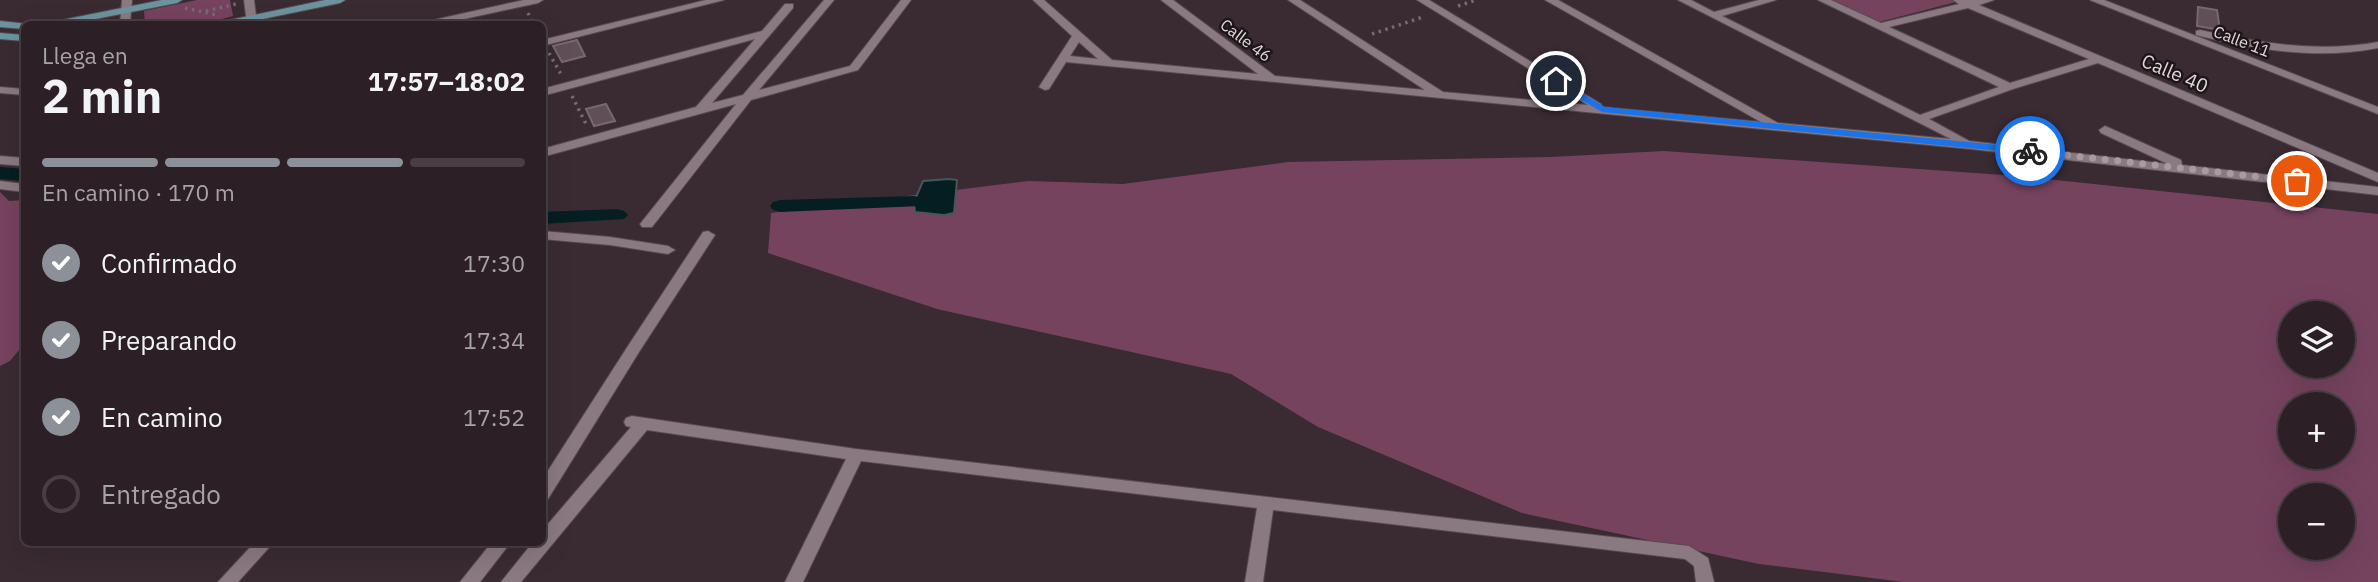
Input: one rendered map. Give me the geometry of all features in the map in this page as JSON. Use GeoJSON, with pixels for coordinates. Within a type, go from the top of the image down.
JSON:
{"type":"FeatureCollection","features":[{"type":"Feature","properties":{"kind":"street"},"geometry":{"type":"LineString","coordinates":[[256,21],[340,0]]}},
{"type":"Feature","properties":{"kind":"street"},"geometry":{"type":"LineString","coordinates":[[443,21],[538,0]]}},
{"type":"Feature","properties":{"kind":"street"},"geometry":{"type":"LineString","coordinates":[[546,42],[719,0]]}},
{"type":"Feature","properties":{"kind":"street"},"geometry":{"type":"LineString","coordinates":[[1038,0],[1108,62]]}},
{"type":"Feature","properties":{"kind":"street","name":"Calle 46"},"geometry":{"type":"LineString","coordinates":[[1167,0],[1272,80]]}},
{"type":"Feature","properties":{"kind":"street"},"geometry":{"type":"LineString","coordinates":[[1293,0],[1441,95]]}},
{"type":"Feature","properties":{"kind":"street"},"geometry":{"type":"LineString","coordinates":[[1422,0],[1602,109]]}},
{"type":"Feature","properties":{"kind":"street"},"geometry":{"type":"LineString","coordinates":[[1550,0],[1777,126]]}},
{"type":"Feature","properties":{"kind":"street"},"geometry":{"type":"LineString","coordinates":[[1683,0],[1970,145]]}},
{"type":"Feature","properties":{"kind":"street"},"geometry":{"type":"LineString","coordinates":[[1713,15],[1771,0]]}},
{"type":"Feature","properties":{"kind":"street"},"geometry":{"type":"LineString","coordinates":[[1824,0],[2009,87]]}},
{"type":"Feature","properties":{"kind":"street"},"geometry":{"type":"LineString","coordinates":[[1881,26],[1963,2],[1989,0]]}},
{"type":"Feature","properties":{"kind":"street","name":"Calle 11"},"geometry":{"type":"LineString","coordinates":[[2095,0],[2378,111]]}},
{"type":"Feature","properties":{"kind":"street"},"geometry":{"type":"LineString","coordinates":[[249,1],[252,21]]}},
{"type":"Feature","properties":{"kind":"street"},"geometry":{"type":"LineString","coordinates":[[546,152],[854,68],[905,1]]}},
{"type":"Feature","properties":{"kind":"street","name":"Calle 40"},"geometry":{"type":"LineString","coordinates":[[1963,2],[2378,178]]}},
{"type":"Feature","properties":{"kind":"street"},"geometry":{"type":"LineString","coordinates":[[68,21],[127,5],[179,4]]}},
{"type":"Feature","properties":{"kind":"street"},"geometry":{"type":"LineString","coordinates":[[647,224],[748,96],[805,5]]}},
{"type":"Feature","properties":{"kind":"street"},"geometry":{"type":"LineString","coordinates":[[701,108],[766,33],[805,5]]}},
{"type":"Feature","properties":{"kind":"street"},"geometry":{"type":"LineString","coordinates":[[2141,18],[2255,44],[2339,50],[2378,45]]}},
{"type":"Feature","properties":{"kind":"street"},"geometry":{"type":"LineString","coordinates":[[0,24],[21,26]]}},
{"type":"Feature","properties":{"kind":"street"},"geometry":{"type":"LineString","coordinates":[[546,92],[766,33]]}},
{"type":"Feature","properties":{"kind":"street"},"geometry":{"type":"LineString","coordinates":[[1045,87],[1078,35]]}},
{"type":"Feature","properties":{"kind":"street"},"geometry":{"type":"LineString","coordinates":[[0,36],[21,38]]}},
{"type":"Feature","properties":{"kind":"street"},"geometry":{"type":"LineString","coordinates":[[715,47],[735,48],[748,55]]}},
{"type":"Feature","properties":{"kind":"street"},"geometry":{"type":"LineString","coordinates":[[1063,59],[1970,145],[2378,191]]}},
{"type":"Feature","properties":{"kind":"street"},"geometry":{"type":"LineString","coordinates":[[1919,119],[2009,87],[2098,60]]}},
{"type":"Feature","properties":{"kind":"street"},"geometry":{"type":"LineString","coordinates":[[0,90],[21,92]]}},
{"type":"Feature","properties":{"kind":"street"},"geometry":{"type":"LineString","coordinates":[[2105,130],[2189,168]]}},
{"type":"Feature","properties":{"kind":"street"},"geometry":{"type":"LineString","coordinates":[[0,160],[21,162]]}},
{"type":"Feature","properties":{"kind":"street"},"geometry":{"type":"LineString","coordinates":[[0,185],[21,188]]}},
{"type":"Feature","properties":{"kind":"street"},"geometry":{"type":"LineString","coordinates":[[546,235],[668,250]]}},
{"type":"Feature","properties":{"kind":"street"},"geometry":{"type":"LineString","coordinates":[[546,489],[632,349],[708,235]]}},
{"type":"Feature","properties":{"kind":"street"},"geometry":{"type":"LineString","coordinates":[[546,537],[637,423],[856,455],[1689,553],[1702,563],[1705,582]]}},
{"type":"Feature","properties":{"kind":"street"},"geometry":{"type":"LineString","coordinates":[[794,582],[856,455]]}},
{"type":"Feature","properties":{"kind":"street"},"geometry":{"type":"LineString","coordinates":[[1254,582],[1266,503]]}},
{"type":"Feature","properties":{"kind":"street"},"geometry":{"type":"LineString","coordinates":[[228,582],[262,546]]}},
{"type":"Feature","properties":{"kind":"street"},"geometry":{"type":"LineString","coordinates":[[469,582],[500,546]]}},
{"type":"Feature","properties":{"kind":"street"},"geometry":{"type":"LineString","coordinates":[[510,582],[539,546]]}},
{"type":"Feature","properties":{"kind":"path"},"geometry":{"type":"LineString","coordinates":[[1354,39],[1476,0]]}},
{"type":"Feature","properties":{"kind":"path"},"geometry":{"type":"LineString","coordinates":[[203,11],[249,1]]}},
{"type":"Feature","properties":{"kind":"path"},"geometry":{"type":"LineString","coordinates":[[179,4],[223,20]]}},
{"type":"Feature","properties":{"kind":"shaded area"},"geometry":{"type":"Polygon","coordinates":[[[197,0],[230,0],[233,16],[214,21],[145,21],[144,11],[197,0]]]}},
{"type":"Feature","properties":{"kind":"shaded area"},"geometry":{"type":"Polygon","coordinates":[[[1832,0],[1951,0],[1956,2],[1879,22],[1832,0]]]}},
{"type":"Feature","properties":{"kind":"shaded area"},"geometry":{"type":"Polygon","coordinates":[[[1664,151],[2017,176],[2378,214],[2378,582],[1904,582],[1759,564],[1522,513],[1318,427],[1231,374],[937,309],[768,253],[771,213],[1028,181],[1123,184],[1288,162],[1551,157],[1664,151]]]}},
{"type":"Feature","properties":{"kind":"shaded area"},"geometry":{"type":"Polygon","coordinates":[[[0,192],[9,201],[21,200],[21,348],[10,361],[0,366],[0,192]]]}},
{"type":"Feature","properties":{"kind":"water"},"geometry":{"type":"Polygon","coordinates":[[[957,180],[954,213],[944,215],[915,212],[914,202],[923,181],[957,180]]]}},
{"type":"Feature","properties":{"kind":"building"},"geometry":{"type":"Polygon","coordinates":[[[2198,7],[2217,10],[2220,30],[2197,26],[2198,7]]]}},
{"type":"Feature","properties":{"kind":"building"},"geometry":{"type":"Polygon","coordinates":[[[577,40],[585,56],[562,62],[553,46],[577,40]]]}},
{"type":"Feature","properties":{"kind":"building"},"geometry":{"type":"Polygon","coordinates":[[[606,104],[615,121],[594,126],[586,109],[606,104]]]}},
{"type":"Feature","properties":{"kind":"waterway"},"geometry":{"type":"LineString","coordinates":[[0,173],[21,175]]}},
{"type":"Feature","properties":{"kind":"waterway"},"geometry":{"type":"LineString","coordinates":[[780,206],[914,202]]}},
{"type":"Feature","properties":{"kind":"waterway"},"geometry":{"type":"LineString","coordinates":[[546,218],[617,215]]}},
{"type":"Feature","properties":{"kind":"way so far"},"geometry":{"type":"LineString","coordinates":[[2030,151],[2297,181]]}},
{"type":"Feature","properties":{"kind":"route"},"geometry":{"type":"LineString","coordinates":[[1556,81],[1602,109],[2030,151]]}}]}
